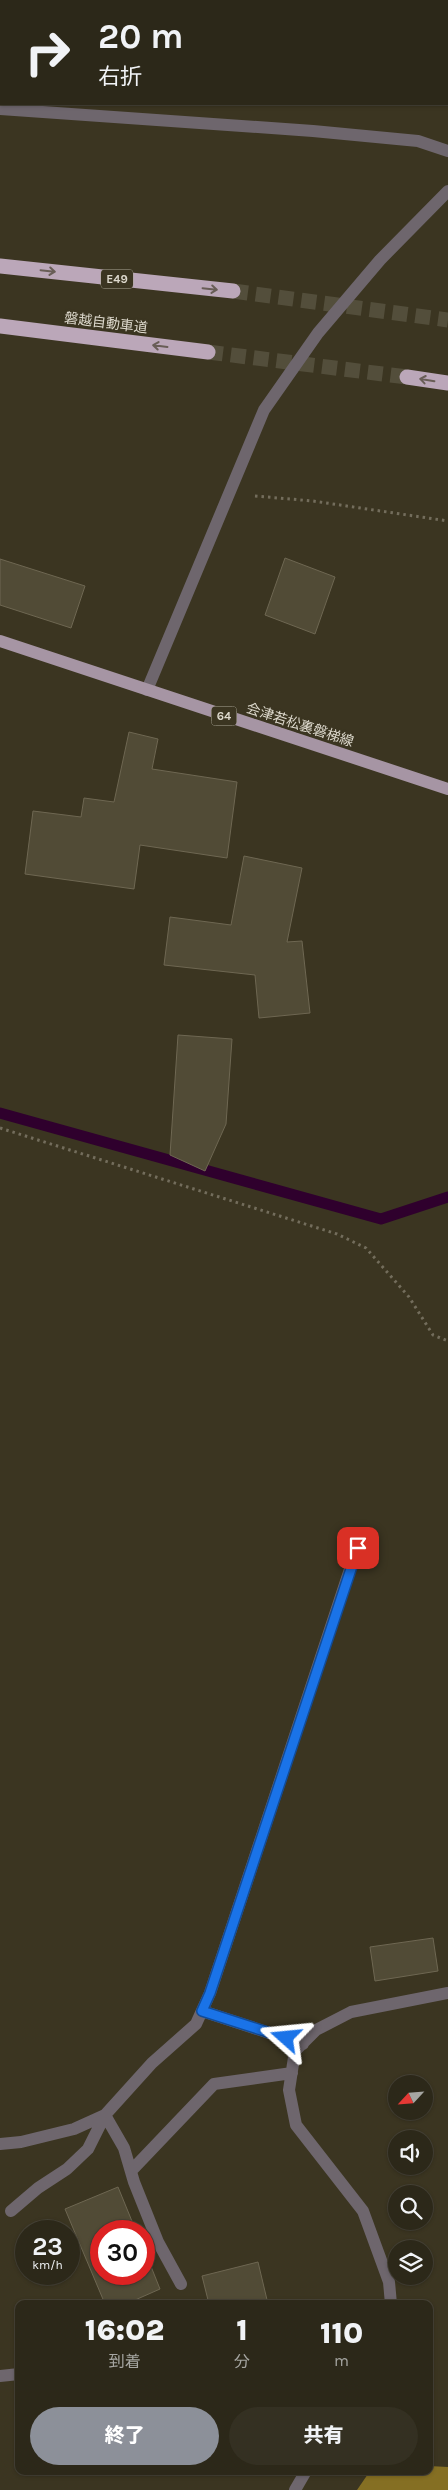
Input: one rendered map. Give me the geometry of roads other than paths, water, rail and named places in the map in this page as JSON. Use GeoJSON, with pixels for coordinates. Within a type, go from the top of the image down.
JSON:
{"type":"FeatureCollection","features":[{"type":"Feature","properties":{"kind":"highway","name":"E49"},"geometry":{"type":"LineString","coordinates":[[0,266],[233,291]]}},
{"type":"Feature","properties":{"kind":"highway","name":"磐越自動車道"},"geometry":{"type":"LineString","coordinates":[[0,326],[208,352]]}},
{"type":"Feature","properties":{"kind":"highway"},"geometry":{"type":"LineString","coordinates":[[407,377],[448,383]]}},
{"type":"Feature","properties":{"kind":"main road","name":"会津若松裏磐梯線"},"geometry":{"type":"LineString","coordinates":[[0,641],[448,789]]}},
{"type":"Feature","properties":{"kind":"street"},"geometry":{"type":"LineString","coordinates":[[0,109],[323,132],[418,141],[448,151]]}},
{"type":"Feature","properties":{"kind":"street"},"geometry":{"type":"LineString","coordinates":[[147,690],[264,410],[318,333],[380,260],[448,191]]}},
{"type":"Feature","properties":{"kind":"street"},"geometry":{"type":"LineString","coordinates":[[11,2212],[38,2188],[67,2169],[88,2149],[105,2115],[152,2063],[196,2024],[210,1993],[358,1548]]}},
{"type":"Feature","properties":{"kind":"street"},"geometry":{"type":"LineString","coordinates":[[391,2300],[389,2282],[363,2211],[296,2125],[289,2090],[296,2051],[316,2030],[351,2012],[448,1992]]}},
{"type":"Feature","properties":{"kind":"street"},"geometry":{"type":"LineString","coordinates":[[202,2011],[303,2044]]}},
{"type":"Feature","properties":{"kind":"street"},"geometry":{"type":"LineString","coordinates":[[131,2171],[214,2084],[292,2074]]}},
{"type":"Feature","properties":{"kind":"street"},"geometry":{"type":"LineString","coordinates":[[0,2144],[21,2142],[74,2129],[105,2115]]}},
{"type":"Feature","properties":{"kind":"street"},"geometry":{"type":"LineString","coordinates":[[105,2115],[124,2148],[158,2242],[181,2284]]}},
{"type":"Feature","properties":{"kind":"street"},"geometry":{"type":"LineString","coordinates":[[0,2376],[15,2374]]}},
{"type":"Feature","properties":{"kind":"street"},"geometry":{"type":"LineString","coordinates":[[295,2490],[304,2475]]}},
{"type":"Feature","properties":{"kind":"waterway"},"geometry":{"type":"LineString","coordinates":[[0,1113],[381,1219],[448,1197]]}},
{"type":"Feature","properties":{"kind":"tunnel"},"geometry":{"type":"LineString","coordinates":[[233,291],[448,320]]}},
{"type":"Feature","properties":{"kind":"tunnel"},"geometry":{"type":"LineString","coordinates":[[208,352],[407,377]]}}]}
